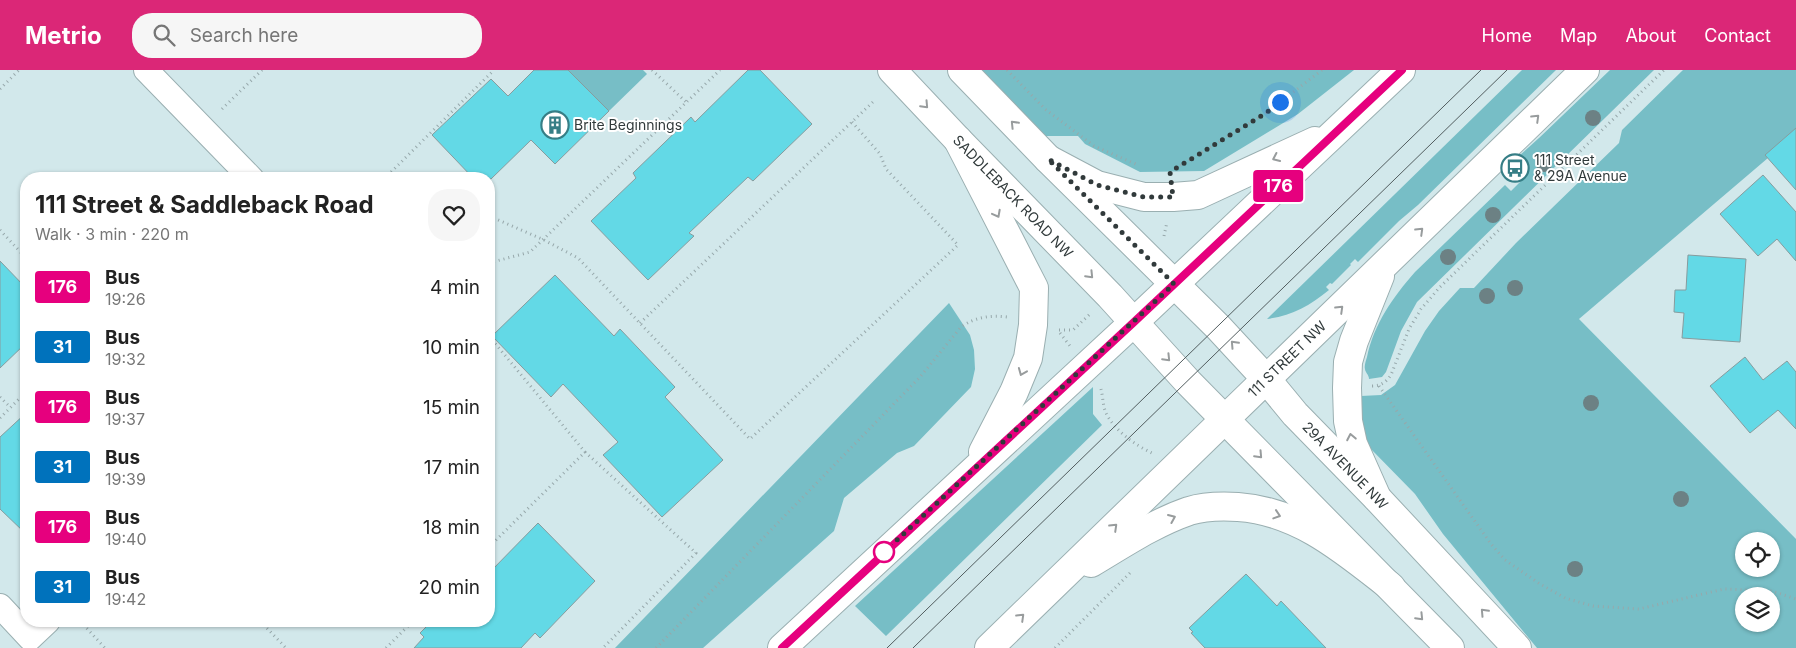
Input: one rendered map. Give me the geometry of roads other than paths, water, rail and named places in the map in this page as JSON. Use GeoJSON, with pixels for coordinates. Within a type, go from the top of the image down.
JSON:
{"type":"FeatureCollection","features":[{"type":"Feature","properties":{"kind":"main road","name":"SADDLEBACK ROAD NW"},"geometry":{"type":"LineString","coordinates":[[892,70],[1110,296],[1133,323]]}},
{"type":"Feature","properties":{"kind":"main road"},"geometry":{"type":"LineString","coordinates":[[962,70],[1048,159],[1174,284]]}},
{"type":"Feature","properties":{"kind":"main road"},"geometry":{"type":"LineString","coordinates":[[782,648],[974,468],[1133,323],[1402,70]]}},
{"type":"Feature","properties":{"kind":"main road","name":"111 STREET NW"},"geometry":{"type":"LineString","coordinates":[[989,648],[1585,70]]}},
{"type":"Feature","properties":{"kind":"main road"},"geometry":{"type":"LineString","coordinates":[[1048,159],[1097,185],[1144,197],[1198,195],[1337,130]]}},
{"type":"Feature","properties":{"kind":"main road"},"geometry":{"type":"LineString","coordinates":[[958,140],[1034,288],[1045,327],[1028,358],[1014,392],[974,468]]}},
{"type":"Feature","properties":{"kind":"main road"},"geometry":{"type":"LineString","coordinates":[[1377,498],[1353,444],[1348,421],[1347,388],[1348,362],[1354,341],[1385,265]]}},
{"type":"Feature","properties":{"kind":"main road","name":"29A AVENUE NW"},"geometry":{"type":"LineString","coordinates":[[1174,284],[1218,327],[1267,380],[1295,414],[1377,498],[1517,648]]}},
{"type":"Feature","properties":{"kind":"main road"},"geometry":{"type":"LineString","coordinates":[[1133,323],[1450,648]]}},
{"type":"Feature","properties":{"kind":"main road"},"geometry":{"type":"LineString","coordinates":[[1054,585],[1159,524],[1191,511],[1229,506],[1265,511],[1307,527],[1342,548],[1391,587]]}},
{"type":"Feature","properties":{"kind":"street"},"geometry":{"type":"LineString","coordinates":[[146,70],[245,172]]}},
{"type":"Feature","properties":{"kind":"street"},"geometry":{"type":"LineString","coordinates":[[0,606],[30,638],[42,627]]}},
{"type":"Feature","properties":{"kind":"tram line"},"geometry":{"type":"LineString","coordinates":[[887,648],[1481,70]]}},
{"type":"Feature","properties":{"kind":"tram line"},"geometry":{"type":"LineString","coordinates":[[913,648],[1507,70]]}},
{"type":"Feature","properties":{"kind":"place","name":"Brite Beginnings"},"geometry":{"type":"Point","coordinates":[555,125]}},
{"type":"Feature","properties":{"kind":"place","name":"111 Street & 29A Avenue"},"geometry":{"type":"Point","coordinates":[1515,168]}}]}
